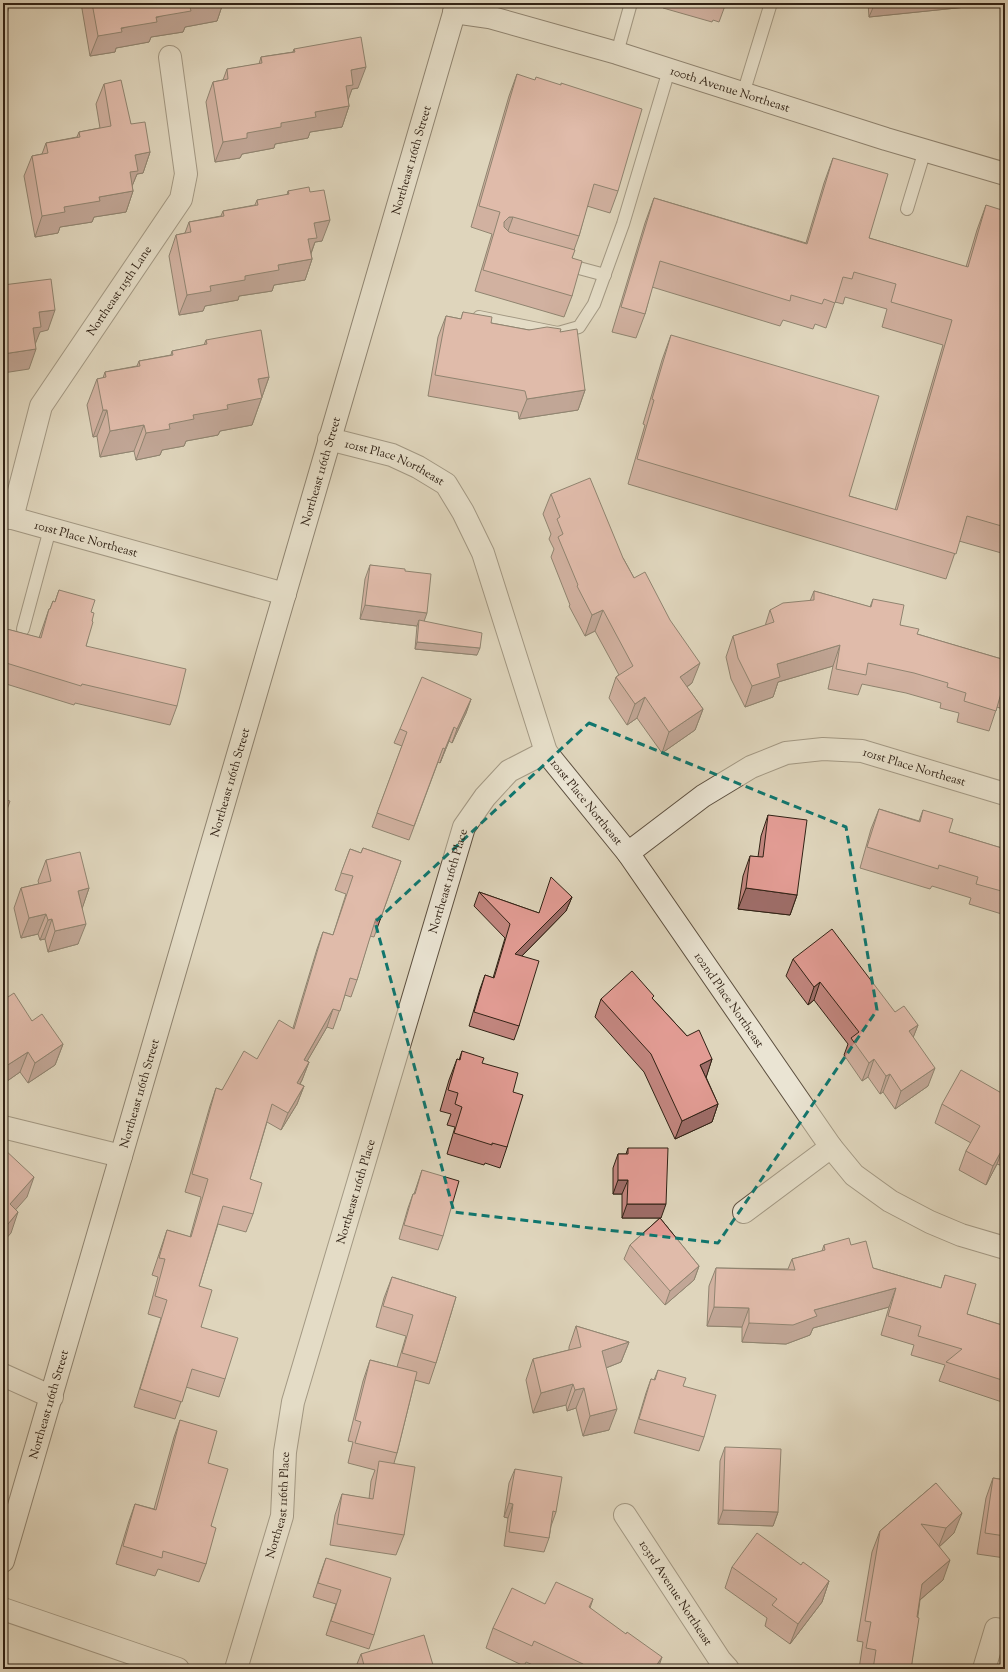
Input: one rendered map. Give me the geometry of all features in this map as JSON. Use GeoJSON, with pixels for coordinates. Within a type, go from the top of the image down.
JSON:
{"type":"FeatureCollection","features":[{"type":"Feature","properties":{"kind":"street","name":"100th Avenue Northeast"},"geometry":{"type":"LineString","coordinates":[[455,7],[618,53],[743,94],[1005,174]]}},
{"type":"Feature","properties":{"kind":"street","name":"Northeast 116th Street"},"geometry":{"type":"LineString","coordinates":[[3,1561],[52,1397],[455,7]]}},
{"type":"Feature","properties":{"kind":"street","name":"Northeast 115th Lane"},"geometry":{"type":"LineString","coordinates":[[8,518],[41,406],[181,199],[186,174],[170,57]]}},
{"type":"Feature","properties":{"kind":"street","name":"101st Place Northeast"},"geometry":{"type":"LineString","coordinates":[[329,439],[392,455],[418,467],[446,484],[463,512],[483,553],[546,752],[628,853],[703,796],[751,767],[786,754],[823,749],[862,751],[1005,794]]}},
{"type":"Feature","properties":{"kind":"street","name":"101st Place Northeast"},"geometry":{"type":"LineString","coordinates":[[8,518],[285,594]]}},
{"type":"Feature","properties":{"kind":"street","name":"Northeast 116th Place"},"geometry":{"type":"LineString","coordinates":[[236,1669],[282,1516],[285,1452],[293,1402],[464,827],[485,797],[509,771],[546,752]]}},
{"type":"Feature","properties":{"kind":"street","name":"102nd Place Northeast"},"geometry":{"type":"LineString","coordinates":[[628,853],[831,1147],[854,1175],[890,1201],[930,1222],[961,1235],[1005,1248]]}},
{"type":"Feature","properties":{"kind":"street"},"geometry":{"type":"LineString","coordinates":[[3,1127],[121,1156]]}},
{"type":"Feature","properties":{"kind":"street"},"geometry":{"type":"LineString","coordinates":[[744,1212],[831,1147]]}},
{"type":"Feature","properties":{"kind":"street"},"geometry":{"type":"LineString","coordinates":[[3,1375],[52,1397]]}},
{"type":"Feature","properties":{"kind":"street","name":"103rd Avenue Northeast"},"geometry":{"type":"LineString","coordinates":[[625,1515],[720,1660],[728,1669]]}},
{"type":"Feature","properties":{"kind":"street"},"geometry":{"type":"LineString","coordinates":[[3,1609],[178,1669]]}},
{"type":"Feature","properties":{"kind":"street"},"geometry":{"type":"LineString","coordinates":[[984,1669],[996,1629]]}},
{"type":"Feature","properties":{"kind":"lane"},"geometry":{"type":"LineString","coordinates":[[618,53],[631,3]]}},
{"type":"Feature","properties":{"kind":"lane"},"geometry":{"type":"LineString","coordinates":[[743,94],[771,3]]}},
{"type":"Feature","properties":{"kind":"lane"},"geometry":{"type":"LineString","coordinates":[[479,317],[558,333],[578,327],[594,304],[605,275],[623,224],[669,70]]}},
{"type":"Feature","properties":{"kind":"lane"},"geometry":{"type":"LineString","coordinates":[[907,209],[925,150]]}},
{"type":"Feature","properties":{"kind":"lane"},"geometry":{"type":"LineString","coordinates":[[554,261],[605,275]]}},
{"type":"Feature","properties":{"kind":"lane"},"geometry":{"type":"LineString","coordinates":[[22,629],[50,529]]}},
{"type":"Feature","properties":{"kind":"highlighted area"},"geometry":{"type":"Polygon","coordinates":[[[589,723],[846,827],[877,1010],[718,1243],[454,1212],[375,922],[589,723]]]}},
{"type":"Feature","properties":{"kind":"building"},"geometry":{"type":"Polygon","coordinates":[[[3,3],[10,3],[3,29],[3,3]]]}},
{"type":"Feature","properties":{"kind":"building"},"geometry":{"type":"Polygon","coordinates":[[[92,3],[211,3],[190,7],[191,11],[156,17],[157,22],[121,28],[122,32],[98,36],[92,3]]]}},
{"type":"Feature","properties":{"kind":"building"},"geometry":{"type":"Polygon","coordinates":[[[361,37],[366,67],[351,70],[353,85],[346,86],[349,106],[315,112],[316,117],[281,123],[281,127],[247,133],[247,138],[223,142],[213,82],[228,79],[227,69],[262,63],[261,57],[295,52],[294,49],[361,37]]]}},
{"type":"Feature","properties":{"kind":"building"},"geometry":{"type":"Polygon","coordinates":[[[517,74],[535,80],[536,77],[561,85],[561,83],[642,109],[618,191],[594,184],[579,236],[513,217],[509,217],[504,222],[504,227],[509,232],[575,250],[572,258],[582,261],[572,296],[483,270],[500,212],[479,206],[517,74]]]}},
{"type":"Feature","properties":{"kind":"building"},"geometry":{"type":"Polygon","coordinates":[[[121,80],[131,124],[145,122],[150,152],[135,155],[138,171],[130,172],[133,191],[99,197],[100,201],[64,207],[65,212],[42,216],[32,156],[48,153],[46,143],[80,137],[79,132],[111,126],[104,84],[121,80]]]}},
{"type":"Feature","properties":{"kind":"building"},"geometry":{"type":"Polygon","coordinates":[[[833,158],[888,174],[869,238],[968,267],[986,205],[1005,211],[1005,527],[967,516],[956,554],[637,459],[654,400],[652,399],[671,335],[879,396],[849,496],[897,510],[952,320],[891,302],[896,284],[854,272],[852,279],[843,277],[835,303],[824,299],[822,304],[791,295],[790,301],[660,261],[645,314],[621,307],[654,198],[807,244],[833,158]]]}},
{"type":"Feature","properties":{"kind":"building"},"geometry":{"type":"Polygon","coordinates":[[[309,187],[310,192],[324,190],[330,220],[314,223],[317,238],[308,239],[312,259],[278,265],[279,270],[245,276],[245,280],[210,286],[211,291],[187,295],[176,235],[191,232],[189,222],[224,216],[223,211],[258,205],[257,200],[289,194],[288,191],[309,187]]]}},
{"type":"Feature","properties":{"kind":"building"},"geometry":{"type":"Polygon","coordinates":[[[51,279],[55,310],[39,312],[41,327],[33,328],[36,349],[3,354],[3,285],[51,279]]]}},
{"type":"Feature","properties":{"kind":"building"},"geometry":{"type":"Polygon","coordinates":[[[463,312],[492,317],[491,323],[529,330],[547,327],[561,329],[560,332],[577,329],[585,390],[527,399],[525,391],[435,375],[446,316],[461,319],[463,312]]]}},
{"type":"Feature","properties":{"kind":"building"},"geometry":{"type":"Polygon","coordinates":[[[261,330],[269,377],[258,379],[262,398],[227,405],[228,409],[193,415],[194,419],[169,424],[170,429],[146,433],[144,425],[110,431],[107,410],[103,410],[97,379],[106,377],[105,372],[140,366],[139,361],[173,355],[172,351],[207,344],[206,340],[261,330]]]}},
{"type":"Feature","properties":{"kind":"building"},"geometry":{"type":"Polygon","coordinates":[[[590,478],[623,558],[634,578],[645,572],[670,620],[700,663],[680,677],[703,709],[669,732],[645,697],[635,704],[616,677],[633,666],[603,610],[592,615],[577,586],[578,585],[558,537],[563,534],[557,519],[560,517],[551,494],[590,478]]]}},
{"type":"Feature","properties":{"kind":"building"},"geometry":{"type":"Polygon","coordinates":[[[370,565],[431,574],[427,613],[365,605],[370,565]]]}},
{"type":"Feature","properties":{"kind":"building"},"geometry":{"type":"Polygon","coordinates":[[[3,587],[7,588],[3,603],[3,587]]]}},
{"type":"Feature","properties":{"kind":"building"},"geometry":{"type":"Polygon","coordinates":[[[59,590],[95,600],[91,612],[94,613],[93,622],[86,646],[186,669],[177,706],[82,684],[81,686],[3,662],[3,628],[41,638],[49,609],[53,601],[55,602],[59,590]]]}},
{"type":"Feature","properties":{"kind":"building"},"geometry":{"type":"Polygon","coordinates":[[[814,591],[871,607],[873,599],[904,605],[900,625],[919,629],[917,634],[1005,660],[1005,687],[1003,686],[996,711],[964,701],[966,693],[947,687],[948,683],[914,673],[868,663],[866,675],[836,669],[840,645],[777,664],[780,677],[752,686],[738,658],[733,636],[774,622],[770,610],[783,603],[814,600],[814,591]]]}},
{"type":"Feature","properties":{"kind":"building"},"geometry":{"type":"Polygon","coordinates":[[[419,620],[482,633],[480,648],[417,642],[419,620]]]}},
{"type":"Feature","properties":{"kind":"building"},"geometry":{"type":"Polygon","coordinates":[[[422,677],[471,699],[457,729],[454,727],[445,749],[443,748],[414,826],[377,813],[407,732],[400,729],[422,677]]]}},
{"type":"Feature","properties":{"kind":"building"},"geometry":{"type":"Polygon","coordinates":[[[3,799],[10,801],[3,821],[3,799]]]}},
{"type":"Feature","properties":{"kind":"building"},"geometry":{"type":"Polygon","coordinates":[[[879,809],[920,822],[923,810],[953,819],[949,832],[1005,849],[1005,892],[976,884],[978,877],[939,865],[938,869],[867,847],[879,809]]]}},
{"type":"Feature","properties":{"kind":"building"},"geometry":{"type":"Polygon","coordinates":[[[768,815],[807,820],[797,895],[746,888],[750,856],[763,857],[768,815]]]}},
{"type":"Feature","properties":{"kind":"building"},"geometry":{"type":"Polygon","coordinates":[[[363,848],[401,861],[380,920],[376,918],[357,980],[350,978],[340,1011],[333,1009],[304,1060],[309,1062],[297,1083],[304,1086],[288,1113],[272,1104],[250,1179],[262,1183],[253,1214],[223,1206],[199,1286],[212,1290],[201,1327],[238,1338],[225,1379],[192,1369],[182,1402],[140,1389],[167,1300],[155,1296],[165,1259],[159,1258],[167,1230],[191,1237],[208,1179],[192,1174],[216,1088],[222,1090],[244,1051],[257,1059],[279,1020],[294,1029],[323,932],[333,935],[353,876],[341,873],[350,849],[361,853],[363,848]]]}},
{"type":"Feature","properties":{"kind":"building"},"geometry":{"type":"Polygon","coordinates":[[[80,852],[89,888],[78,891],[86,924],[55,931],[52,919],[48,920],[46,914],[29,918],[21,888],[51,881],[46,860],[80,852]]]}},
{"type":"Feature","properties":{"kind":"building"},"geometry":{"type":"Polygon","coordinates":[[[551,877],[572,897],[515,954],[539,961],[519,1026],[474,1012],[485,975],[494,978],[510,924],[479,892],[539,913],[551,877]]]}},
{"type":"Feature","properties":{"kind":"building"},"geometry":{"type":"Polygon","coordinates":[[[832,929],[895,1012],[904,1006],[918,1025],[909,1031],[935,1068],[901,1091],[890,1074],[886,1076],[874,1059],[869,1063],[851,1038],[859,1032],[820,982],[814,987],[793,959],[832,929]]]}},
{"type":"Feature","properties":{"kind":"building"},"geometry":{"type":"Polygon","coordinates":[[[632,971],[654,996],[652,998],[687,1036],[699,1030],[712,1059],[700,1065],[718,1104],[682,1121],[651,1054],[601,999],[632,971]]]}},
{"type":"Feature","properties":{"kind":"building"},"geometry":{"type":"Polygon","coordinates":[[[3,989],[8,997],[14,993],[32,1021],[42,1014],[63,1044],[35,1063],[28,1052],[3,1068],[3,989]]]}},
{"type":"Feature","properties":{"kind":"building"},"geometry":{"type":"Polygon","coordinates":[[[462,1051],[484,1058],[482,1063],[518,1073],[513,1092],[523,1095],[507,1147],[492,1143],[492,1145],[454,1133],[462,1107],[455,1104],[458,1093],[448,1090],[457,1059],[460,1060],[462,1051]]]}},
{"type":"Feature","properties":{"kind":"building"},"geometry":{"type":"Polygon","coordinates":[[[961,1070],[1005,1095],[1005,1146],[993,1166],[966,1151],[980,1126],[942,1104],[961,1070]]]}},
{"type":"Feature","properties":{"kind":"building"},"geometry":{"type":"Polygon","coordinates":[[[3,1148],[34,1177],[10,1204],[18,1212],[3,1230],[3,1148]]]}},
{"type":"Feature","properties":{"kind":"building"},"geometry":{"type":"Polygon","coordinates":[[[628,1148],[668,1148],[666,1204],[627,1204],[628,1180],[618,1180],[618,1154],[628,1154],[628,1148]]]}},
{"type":"Feature","properties":{"kind":"building"},"geometry":{"type":"Polygon","coordinates":[[[422,1170],[459,1181],[443,1236],[404,1225],[422,1170]]]}},
{"type":"Feature","properties":{"kind":"building"},"geometry":{"type":"Polygon","coordinates":[[[660,1218],[699,1266],[670,1291],[630,1245],[660,1218]]]}},
{"type":"Feature","properties":{"kind":"building"},"geometry":{"type":"Polygon","coordinates":[[[849,1238],[851,1245],[866,1241],[873,1268],[941,1288],[945,1275],[976,1284],[967,1314],[1005,1326],[1005,1381],[946,1362],[962,1349],[918,1336],[921,1326],[888,1316],[896,1288],[814,1310],[817,1316],[793,1325],[749,1323],[749,1308],[714,1307],[716,1268],[795,1270],[792,1259],[825,1250],[824,1245],[849,1238]]]}},
{"type":"Feature","properties":{"kind":"building"},"geometry":{"type":"Polygon","coordinates":[[[392,1277],[456,1297],[436,1363],[402,1353],[413,1315],[383,1306],[392,1277]]]}},
{"type":"Feature","properties":{"kind":"building"},"geometry":{"type":"Polygon","coordinates":[[[576,1326],[629,1342],[602,1351],[617,1409],[590,1416],[584,1388],[575,1390],[573,1384],[541,1393],[533,1359],[581,1347],[576,1326]]]}},
{"type":"Feature","properties":{"kind":"building"},"geometry":{"type":"Polygon","coordinates":[[[370,1360],[417,1372],[397,1453],[355,1443],[361,1422],[355,1420],[370,1360]]]}},
{"type":"Feature","properties":{"kind":"building"},"geometry":{"type":"Polygon","coordinates":[[[658,1370],[686,1378],[683,1386],[716,1395],[704,1437],[639,1419],[651,1379],[655,1380],[658,1370]]]}},
{"type":"Feature","properties":{"kind":"building"},"geometry":{"type":"Polygon","coordinates":[[[180,1420],[217,1431],[208,1463],[228,1469],[211,1526],[216,1528],[206,1564],[163,1551],[162,1558],[123,1546],[135,1504],[156,1510],[180,1420]]]}},
{"type":"Feature","properties":{"kind":"building"},"geometry":{"type":"Polygon","coordinates":[[[725,1447],[781,1449],[778,1512],[723,1510],[725,1447]]]}},
{"type":"Feature","properties":{"kind":"building"},"geometry":{"type":"Polygon","coordinates":[[[379,1461],[415,1467],[404,1535],[337,1524],[342,1494],[373,1499],[379,1461]]]}},
{"type":"Feature","properties":{"kind":"building"},"geometry":{"type":"Polygon","coordinates":[[[515,1469],[562,1477],[556,1512],[553,1511],[549,1538],[509,1532],[513,1504],[509,1503],[515,1469]]]}},
{"type":"Feature","properties":{"kind":"building"},"geometry":{"type":"Polygon","coordinates":[[[993,1478],[1005,1480],[1005,1536],[985,1533],[993,1478]]]}},
{"type":"Feature","properties":{"kind":"building"},"geometry":{"type":"Polygon","coordinates":[[[936,1483],[962,1513],[946,1528],[921,1524],[950,1560],[922,1584],[917,1617],[919,1618],[911,1669],[873,1669],[876,1650],[866,1648],[871,1622],[865,1621],[880,1531],[936,1483]]]}},
{"type":"Feature","properties":{"kind":"building"},"geometry":{"type":"Polygon","coordinates":[[[757,1533],[801,1565],[803,1562],[829,1581],[798,1624],[772,1605],[777,1599],[732,1567],[757,1533]]]}},
{"type":"Feature","properties":{"kind":"building"},"geometry":{"type":"Polygon","coordinates":[[[326,1558],[391,1578],[374,1635],[331,1621],[341,1590],[318,1583],[326,1558]]]}},
{"type":"Feature","properties":{"kind":"building"},"geometry":{"type":"Polygon","coordinates":[[[556,1582],[593,1599],[589,1607],[626,1634],[627,1632],[662,1657],[654,1669],[590,1669],[583,1664],[534,1641],[532,1646],[493,1628],[512,1588],[545,1604],[556,1582]]]}},
{"type":"Feature","properties":{"kind":"building"},"geometry":{"type":"Polygon","coordinates":[[[424,1635],[433,1665],[426,1669],[365,1669],[361,1654],[424,1635]]]}}]}
